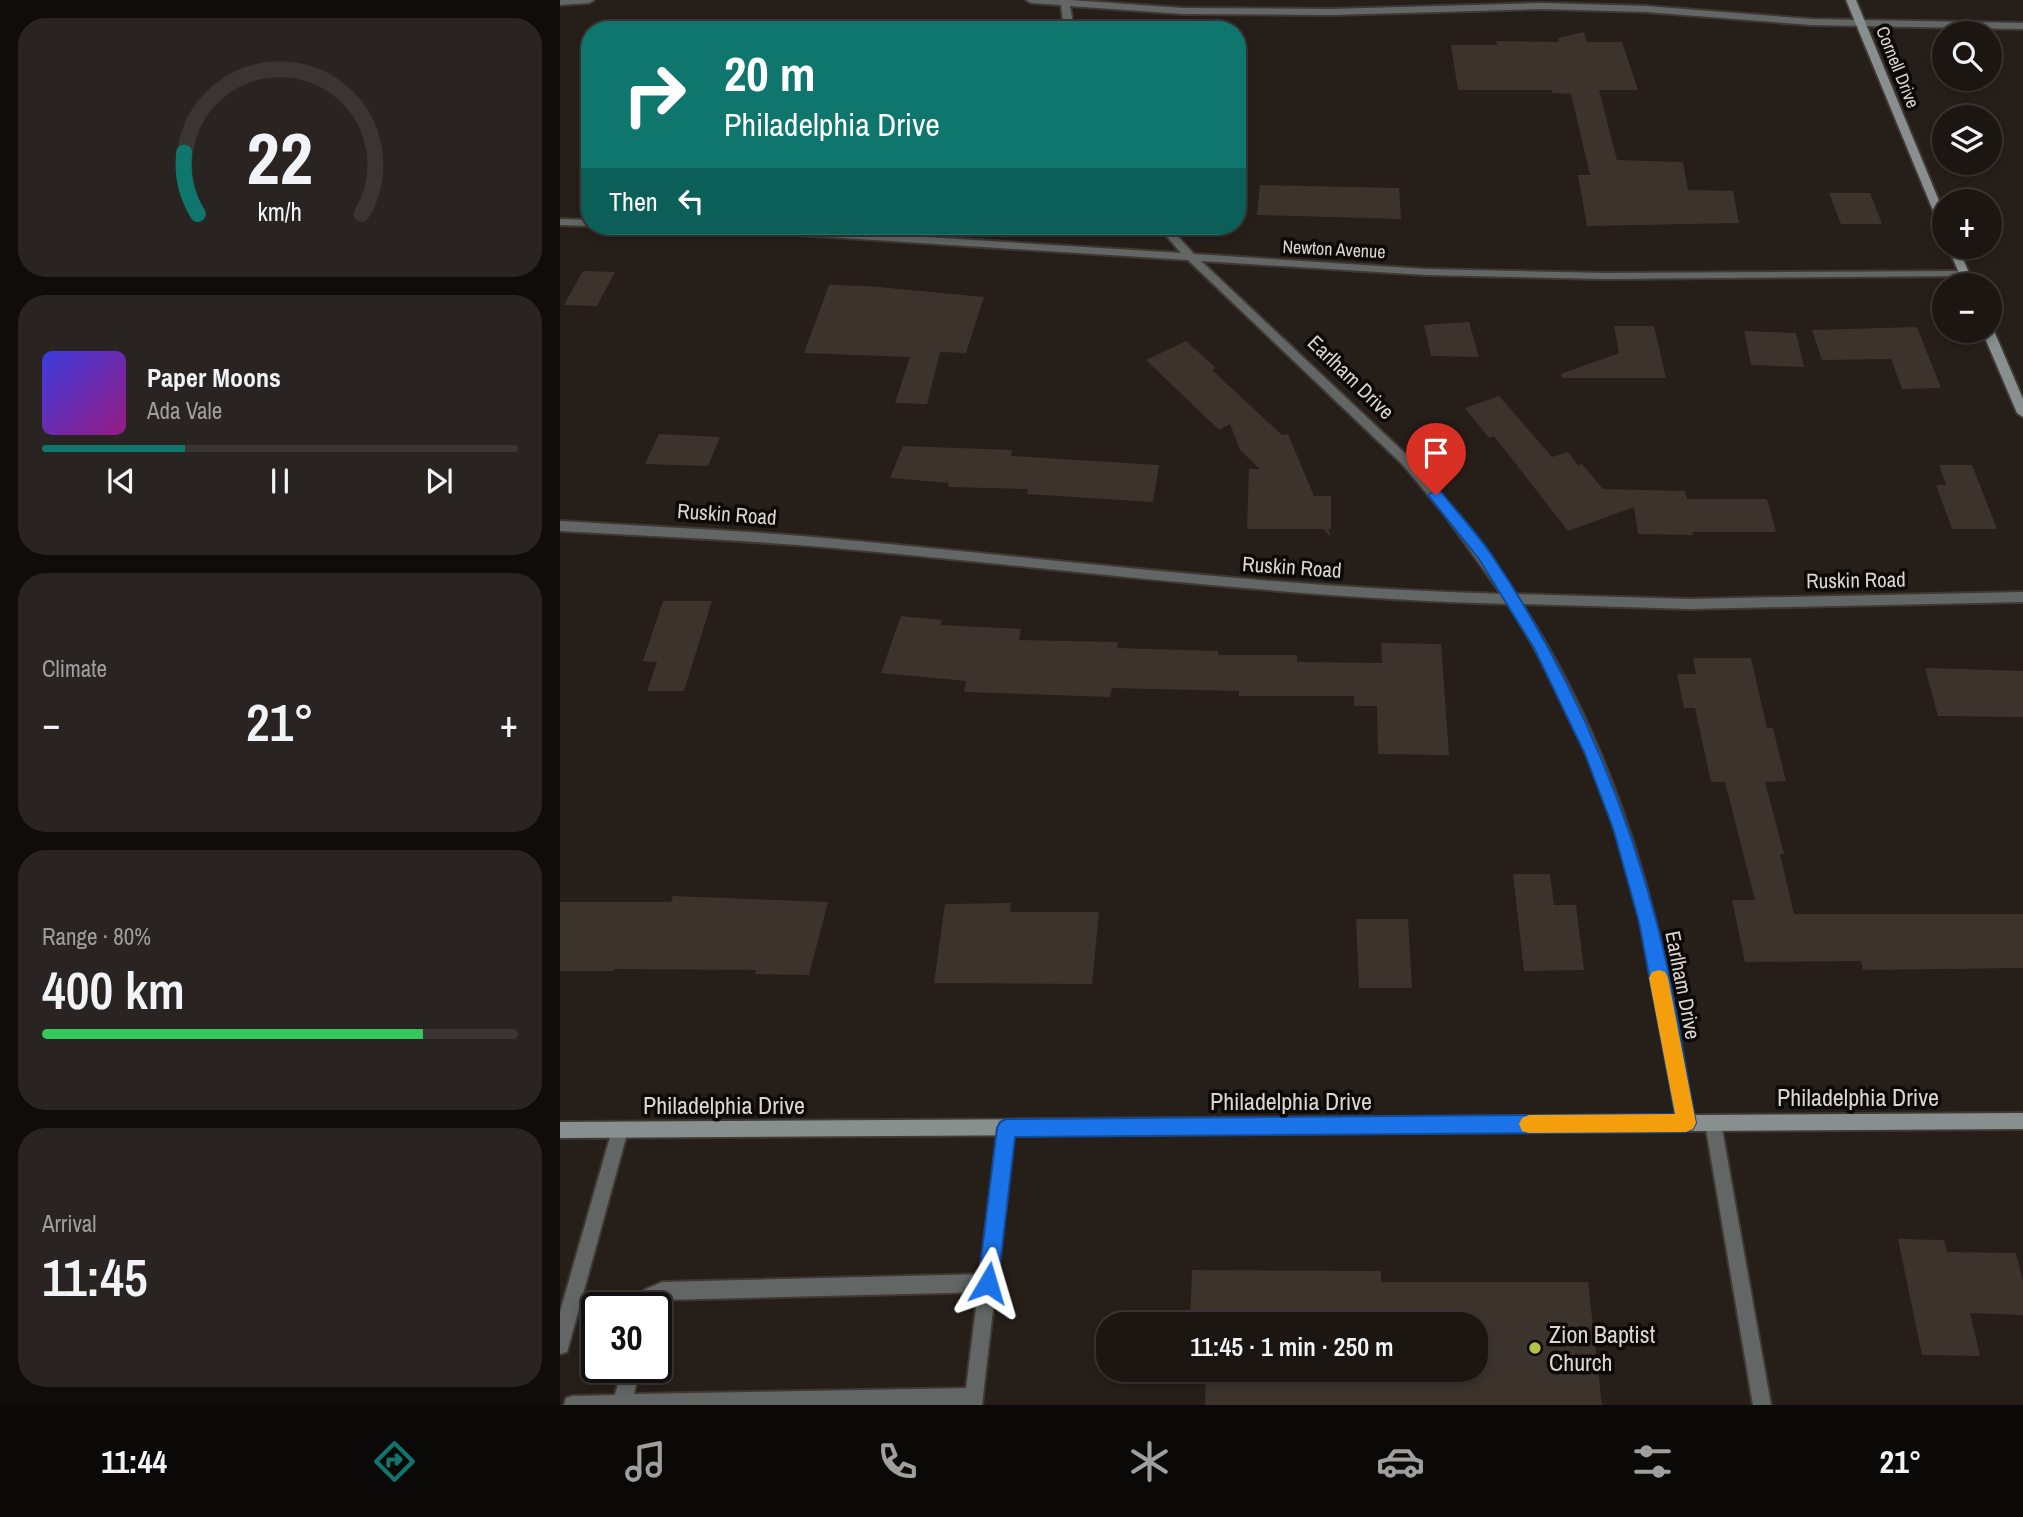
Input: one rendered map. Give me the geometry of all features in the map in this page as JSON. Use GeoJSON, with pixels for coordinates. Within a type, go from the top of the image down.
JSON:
{"type":"FeatureCollection","features":[{"type":"Feature","properties":{"kind":"main road","name":"Cornell Drive"},"geometry":{"type":"LineString","coordinates":[[1852,0],[1932,196]]}},
{"type":"Feature","properties":{"kind":"main road"},"geometry":{"type":"LineString","coordinates":[[1958,259],[1964,273]]}},
{"type":"Feature","properties":{"kind":"main road"},"geometry":{"type":"LineString","coordinates":[[1994,343],[2023,412]]}},
{"type":"Feature","properties":{"kind":"main road","name":"Philadelphia Drive"},"geometry":{"type":"LineString","coordinates":[[560,1130],[2023,1121]]}},
{"type":"Feature","properties":{"kind":"street"},"geometry":{"type":"LineString","coordinates":[[560,2],[589,0]]}},
{"type":"Feature","properties":{"kind":"street"},"geometry":{"type":"LineString","coordinates":[[1031,0],[1242,12],[1542,6],[1646,9],[1862,24],[2023,26]]}},
{"type":"Feature","properties":{"kind":"street"},"geometry":{"type":"LineString","coordinates":[[1066,1],[1068,21]]}},
{"type":"Feature","properties":{"kind":"street"},"geometry":{"type":"LineString","coordinates":[[560,222],[581,223]]}},
{"type":"Feature","properties":{"kind":"street","name":"Newton Avenue"},"geometry":{"type":"LineString","coordinates":[[863,235],[1413,271],[1605,276],[1932,273]]}},
{"type":"Feature","properties":{"kind":"street","name":"Earlham Drive"},"geometry":{"type":"LineString","coordinates":[[1171,235],[1342,397],[1405,461],[1465,530],[1541,645],[1593,754],[1621,828],[1648,922],[1686,1123]]}},
{"type":"Feature","properties":{"kind":"street","name":"Ruskin Road"},"geometry":{"type":"LineString","coordinates":[[560,526],[818,542],[1247,585],[1512,599],[1703,604],[2023,597]]}},
{"type":"Feature","properties":{"kind":"street"},"geometry":{"type":"LineString","coordinates":[[1713,1123],[1762,1405]]}},
{"type":"Feature","properties":{"kind":"street"},"geometry":{"type":"LineString","coordinates":[[560,1403],[974,1401],[1006,1128]]}},
{"type":"Feature","properties":{"kind":"street"},"geometry":{"type":"LineString","coordinates":[[560,1345],[620,1130]]}},
{"type":"Feature","properties":{"kind":"street"},"geometry":{"type":"LineString","coordinates":[[658,1292],[988,1283]]}},
{"type":"Feature","properties":{"kind":"street"},"geometry":{"type":"LineString","coordinates":[[622,1403],[627,1383]]}},
{"type":"Feature","properties":{"kind":"building"},"geometry":{"type":"Polygon","coordinates":[[[1584,32],[1587,42],[1622,42],[1638,90],[1599,90],[1617,160],[1683,162],[1688,190],[1733,191],[1739,223],[1587,226],[1578,175],[1590,175],[1571,94],[1552,93],[1552,90],[1458,90],[1451,45],[1497,45],[1496,41],[1559,42],[1558,38],[1584,32]]]}},
{"type":"Feature","properties":{"kind":"building"},"geometry":{"type":"Polygon","coordinates":[[[1260,185],[1399,188],[1401,219],[1257,215],[1260,185]]]}},
{"type":"Feature","properties":{"kind":"building"},"geometry":{"type":"Polygon","coordinates":[[[1829,193],[1870,193],[1882,224],[1841,224],[1829,193]]]}},
{"type":"Feature","properties":{"kind":"building"},"geometry":{"type":"Polygon","coordinates":[[[583,271],[615,272],[597,306],[564,305],[583,271]]]}},
{"type":"Feature","properties":{"kind":"building"},"geometry":{"type":"Polygon","coordinates":[[[829,285],[984,297],[966,353],[940,352],[927,404],[895,403],[910,357],[804,353],[829,285]]]}},
{"type":"Feature","properties":{"kind":"building"},"geometry":{"type":"Polygon","coordinates":[[[1469,322],[1479,357],[1431,356],[1424,325],[1469,322]]]}},
{"type":"Feature","properties":{"kind":"building"},"geometry":{"type":"Polygon","coordinates":[[[1614,326],[1654,326],[1666,378],[1562,378],[1561,374],[1619,353],[1614,326]]]}},
{"type":"Feature","properties":{"kind":"building"},"geometry":{"type":"Polygon","coordinates":[[[1917,327],[1941,388],[1902,389],[1891,359],[1822,360],[1812,330],[1917,327]]]}},
{"type":"Feature","properties":{"kind":"building"},"geometry":{"type":"Polygon","coordinates":[[[1744,331],[1796,333],[1804,367],[1751,365],[1744,331]]]}},
{"type":"Feature","properties":{"kind":"building"},"geometry":{"type":"Polygon","coordinates":[[[1186,341],[1216,368],[1212,370],[1282,435],[1288,434],[1314,496],[1331,496],[1331,529],[1328,529],[1331,537],[1323,529],[1247,529],[1249,469],[1260,469],[1240,450],[1230,424],[1219,430],[1146,360],[1186,341]]]}},
{"type":"Feature","properties":{"kind":"building"},"geometry":{"type":"Polygon","coordinates":[[[1499,396],[1552,457],[1568,452],[1603,489],[1685,491],[1687,499],[1767,499],[1776,532],[1638,534],[1634,507],[1568,531],[1494,436],[1489,438],[1465,408],[1499,396]]]}},
{"type":"Feature","properties":{"kind":"building"},"geometry":{"type":"Polygon","coordinates":[[[659,434],[720,437],[708,466],[645,464],[659,434]]]}},
{"type":"Feature","properties":{"kind":"building"},"geometry":{"type":"Polygon","coordinates":[[[903,446],[1012,450],[1011,456],[1159,465],[1153,502],[1027,494],[1028,489],[948,487],[949,483],[890,478],[903,446]]]}},
{"type":"Feature","properties":{"kind":"building"},"geometry":{"type":"Polygon","coordinates":[[[1939,465],[1972,465],[1997,529],[1952,529],[1936,485],[1946,485],[1939,465]]]}},
{"type":"Feature","properties":{"kind":"building"},"geometry":{"type":"Polygon","coordinates":[[[663,601],[712,601],[684,691],[647,691],[657,662],[643,661],[663,601]]]}},
{"type":"Feature","properties":{"kind":"building"},"geometry":{"type":"Polygon","coordinates":[[[901,616],[942,620],[940,625],[1021,629],[1019,640],[1118,642],[1117,648],[1218,651],[1218,655],[1297,655],[1297,662],[1382,663],[1381,643],[1441,644],[1449,755],[1378,754],[1377,706],[1354,706],[1354,696],[1239,696],[1239,691],[1112,688],[1110,697],[964,692],[966,681],[881,673],[901,616]]]}},
{"type":"Feature","properties":{"kind":"building"},"geometry":{"type":"Polygon","coordinates":[[[1693,658],[1751,658],[1767,728],[1773,728],[1786,781],[1765,782],[1784,854],[1780,854],[1794,914],[2023,914],[2023,968],[1863,970],[1861,961],[1745,962],[1732,900],[1755,900],[1725,782],[1711,782],[1695,708],[1684,708],[1677,674],[1696,674],[1693,658]]]}},
{"type":"Feature","properties":{"kind":"building"},"geometry":{"type":"Polygon","coordinates":[[[1925,668],[2023,671],[2023,717],[1938,716],[1925,668]]]}},
{"type":"Feature","properties":{"kind":"building"},"geometry":{"type":"Polygon","coordinates":[[[1513,874],[1550,874],[1554,905],[1576,905],[1584,970],[1524,971],[1513,874]]]}},
{"type":"Feature","properties":{"kind":"building"},"geometry":{"type":"Polygon","coordinates":[[[673,896],[828,902],[809,975],[755,974],[756,970],[560,971],[560,902],[671,902],[673,896]]]}},
{"type":"Feature","properties":{"kind":"building"},"geometry":{"type":"Polygon","coordinates":[[[1011,903],[1010,912],[1099,912],[1092,984],[934,983],[945,904],[1011,903]]]}},
{"type":"Feature","properties":{"kind":"building"},"geometry":{"type":"Polygon","coordinates":[[[1356,919],[1408,919],[1412,988],[1359,988],[1356,919]]]}},
{"type":"Feature","properties":{"kind":"building"},"geometry":{"type":"Polygon","coordinates":[[[1898,1239],[1944,1240],[1947,1252],[2016,1253],[2023,1282],[2023,1315],[1970,1313],[1980,1356],[1922,1355],[1898,1239]]]}},
{"type":"Feature","properties":{"kind":"building","name":"Zion Baptist Church"},"geometry":{"type":"Polygon","coordinates":[[[1192,1270],[1381,1271],[1381,1282],[1588,1282],[1602,1405],[1205,1405],[1206,1382],[1488,1382],[1488,1312],[1190,1312],[1192,1270]]]}},
{"type":"Feature","properties":{"kind":"slow traffic"},"geometry":{"type":"LineString","coordinates":[[1529,1124],[1686,1123],[1659,978]]}},
{"type":"Feature","properties":{"kind":"place","name":"Zion Baptist Church"},"geometry":{"type":"Point","coordinates":[1535,1348]}},
{"type":"Feature","properties":{"kind":"route"},"geometry":{"type":"LineString","coordinates":[[988,1283],[1006,1128],[1686,1123],[1648,922],[1621,828],[1593,754],[1541,645],[1484,555],[1436,495]]}}]}
